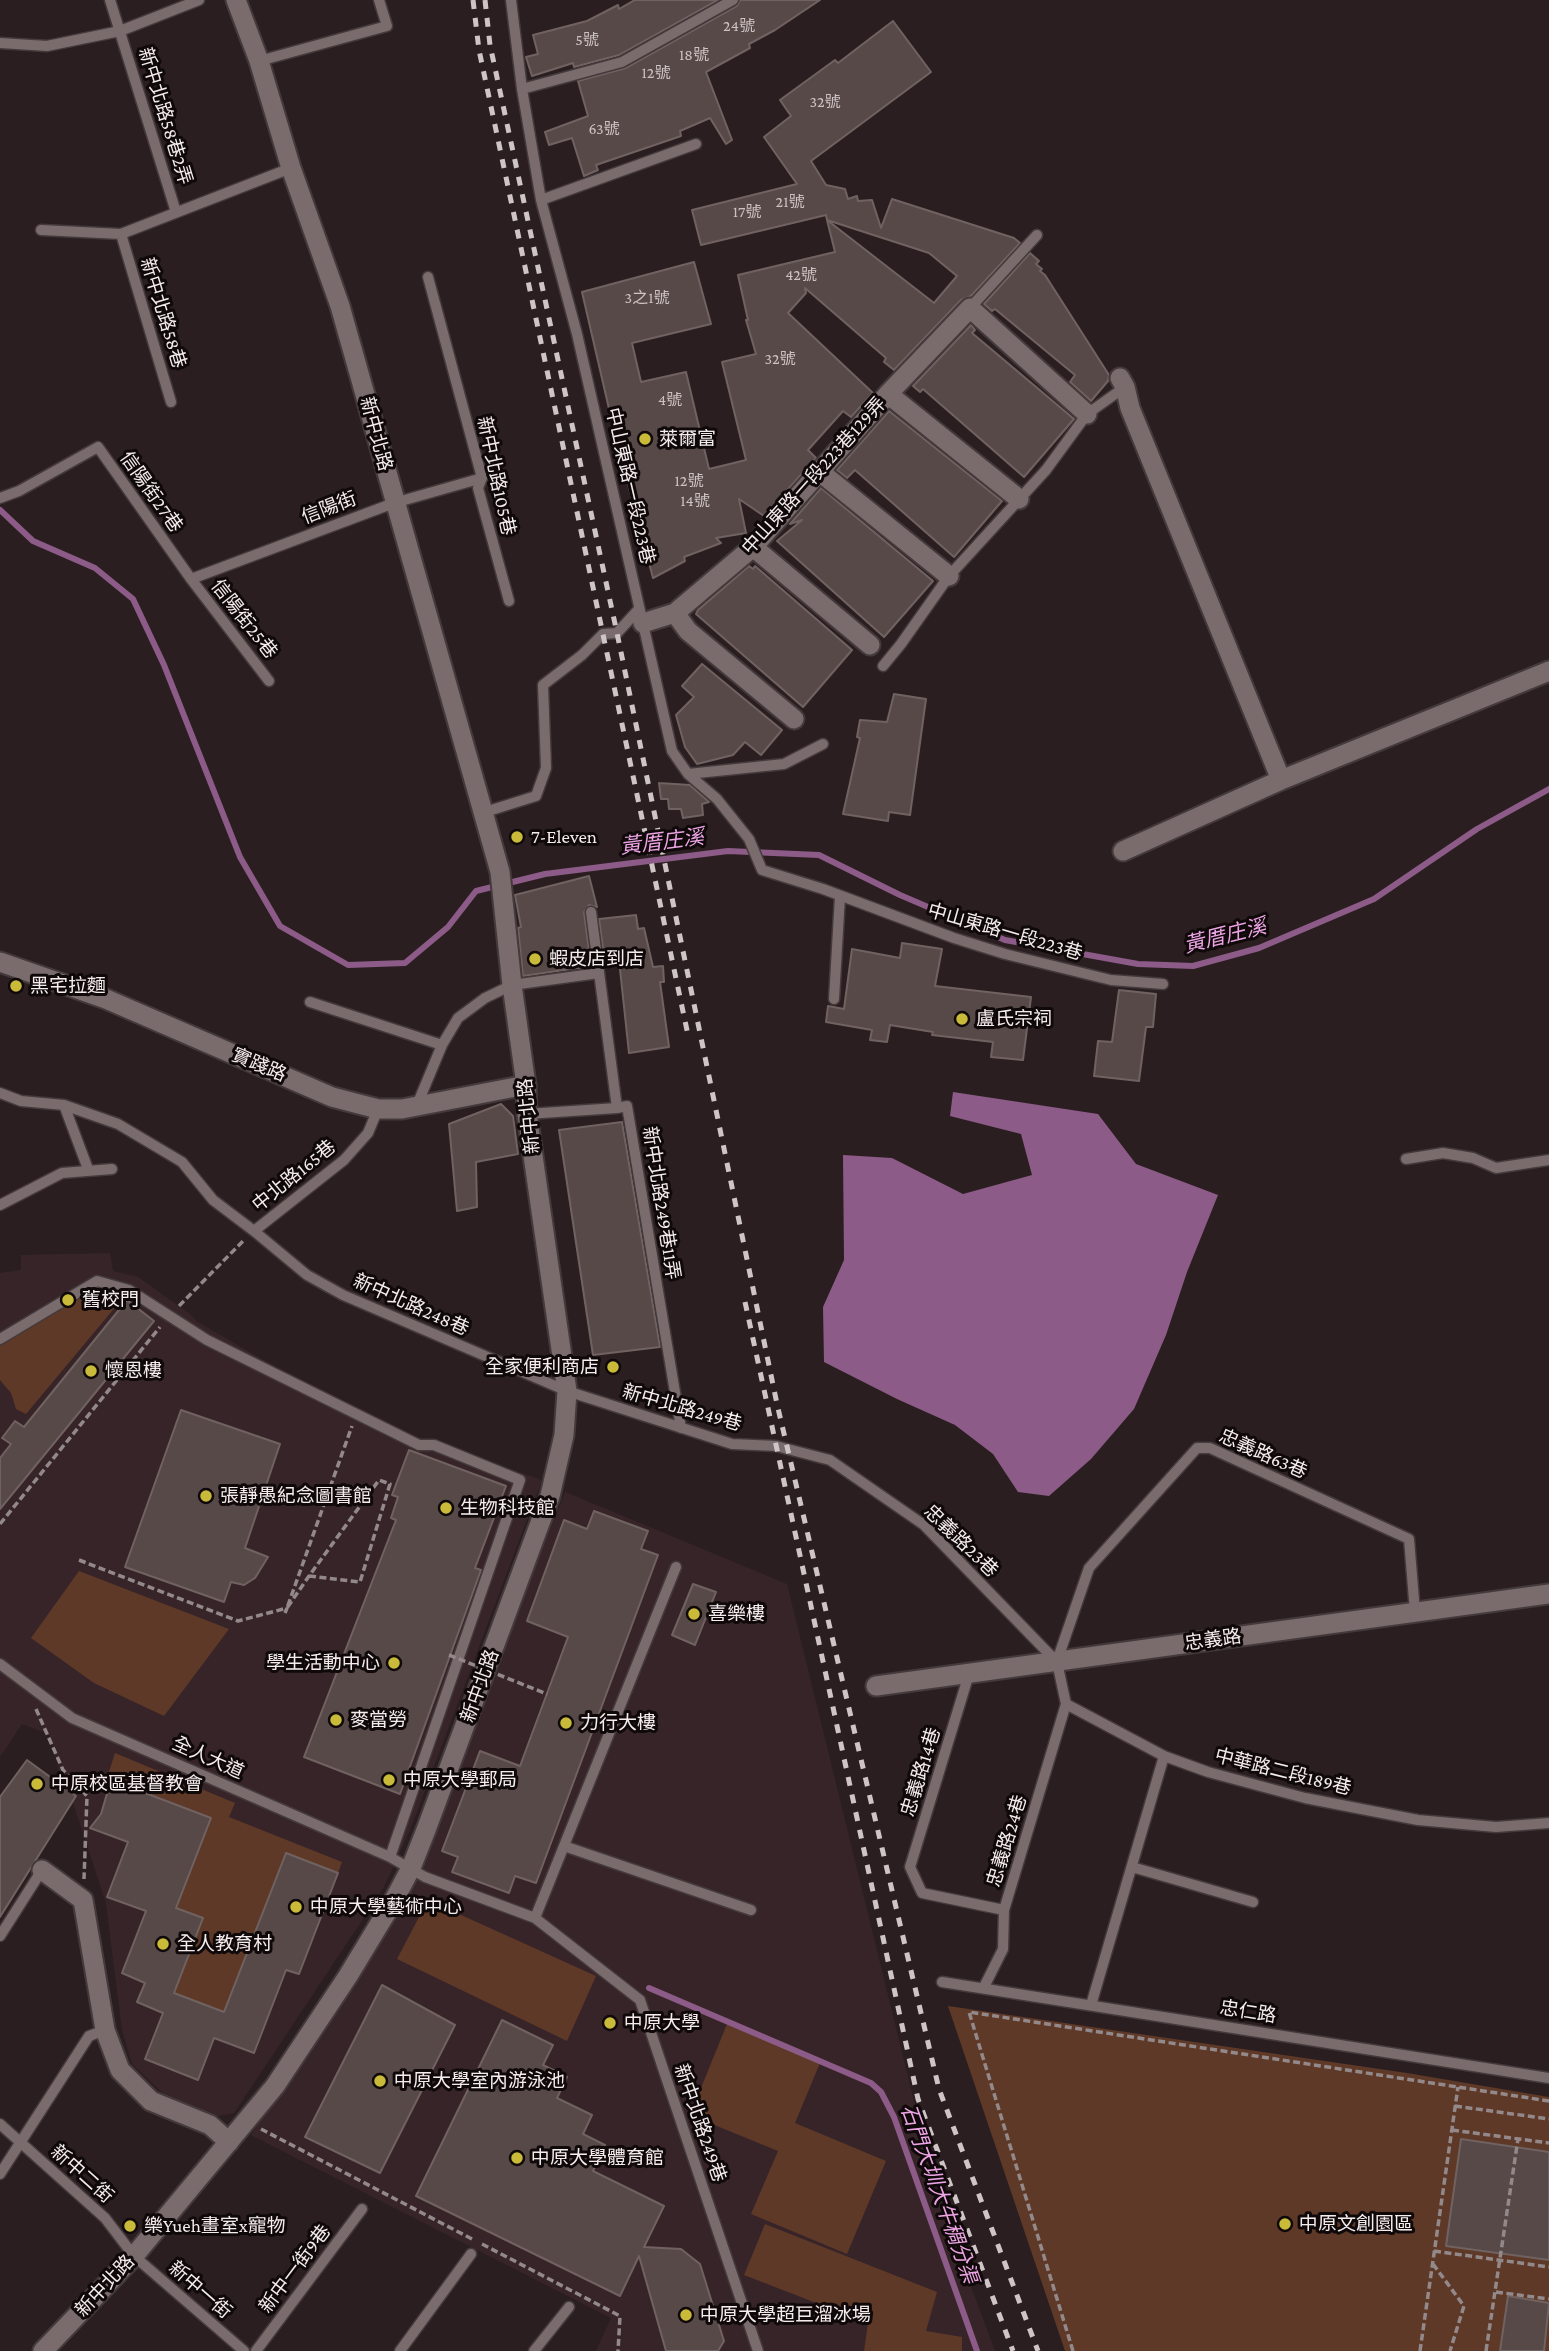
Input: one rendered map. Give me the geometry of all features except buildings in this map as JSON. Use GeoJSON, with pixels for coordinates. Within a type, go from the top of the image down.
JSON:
{"type":"FeatureCollection","features":[{"type":"Feature","properties":{"kind":"street","name":"新中北路"},"geometry":{"type":"LineString","coordinates":[[43,2351],[134,2256],[275,2087],[334,1998],[411,1868],[554,1486],[564,1436],[567,1391],[527,1114],[526,1085],[500,872],[340,306],[291,168],[259,61],[236,0]]}},
{"type":"Feature","properties":{"kind":"street","name":"中山東路一段223巷129弄"},"geometry":{"type":"LineString","coordinates":[[641,616],[675,613],[753,547],[888,394],[970,308]]}},
{"type":"Feature","properties":{"kind":"street"},"geometry":{"type":"LineString","coordinates":[[970,308],[1087,414]]}},
{"type":"Feature","properties":{"kind":"street"},"geometry":{"type":"LineString","coordinates":[[1122,382],[1130,408],[1281,780]]}},
{"type":"Feature","properties":{"kind":"street"},"geometry":{"type":"LineString","coordinates":[[888,394],[1020,499]]}},
{"type":"Feature","properties":{"kind":"street"},"geometry":{"type":"LineString","coordinates":[[820,472],[949,576]]}},
{"type":"Feature","properties":{"kind":"street"},"geometry":{"type":"LineString","coordinates":[[753,547],[870,645]]}},
{"type":"Feature","properties":{"kind":"street"},"geometry":{"type":"LineString","coordinates":[[675,613],[688,631],[794,719]]}},
{"type":"Feature","properties":{"kind":"street"},"geometry":{"type":"LineString","coordinates":[[1123,851],[1281,780],[1549,671]]}},
{"type":"Feature","properties":{"kind":"street","name":"實踐路"},"geometry":{"type":"LineString","coordinates":[[0,962],[106,999],[332,1097],[378,1109],[416,1107],[526,1085]]}},
{"type":"Feature","properties":{"kind":"street","name":"忠義路"},"geometry":{"type":"LineString","coordinates":[[876,1686],[1549,1594]]}},
{"type":"Feature","properties":{"kind":"street"},"geometry":{"type":"LineString","coordinates":[[43,1870],[83,1900],[104,2030],[120,2070],[150,2101],[209,2125],[229,2142]]}},
{"type":"Feature","properties":{"kind":"lane","name":"新中北路58巷2弄"},"geometry":{"type":"LineString","coordinates":[[110,0],[176,212]]}},
{"type":"Feature","properties":{"kind":"lane"},"geometry":{"type":"LineString","coordinates":[[0,43],[47,46],[120,31],[199,0]]}},
{"type":"Feature","properties":{"kind":"lane"},"geometry":{"type":"LineString","coordinates":[[259,61],[387,26],[379,0]]}},
{"type":"Feature","properties":{"kind":"lane","name":"中山東路一段223巷"},"geometry":{"type":"LineString","coordinates":[[511,0],[522,89],[541,200],[577,334],[672,751],[688,774],[717,799],[749,839],[762,870],[954,939],[1005,954],[1111,980],[1164,984]]}},
{"type":"Feature","properties":{"kind":"lane"},"geometry":{"type":"LineString","coordinates":[[522,89],[622,62],[733,0]]}},
{"type":"Feature","properties":{"kind":"lane"},"geometry":{"type":"LineString","coordinates":[[541,200],[696,144]]}},
{"type":"Feature","properties":{"kind":"lane"},"geometry":{"type":"LineString","coordinates":[[41,230],[121,234],[291,168]]}},
{"type":"Feature","properties":{"kind":"lane","name":"新中北路58巷"},"geometry":{"type":"LineString","coordinates":[[121,234],[171,402]]}},
{"type":"Feature","properties":{"kind":"lane"},"geometry":{"type":"LineString","coordinates":[[970,308],[1037,235]]}},
{"type":"Feature","properties":{"kind":"lane","name":"新中北路105巷"},"geometry":{"type":"LineString","coordinates":[[428,277],[482,478],[478,488],[509,601]]}},
{"type":"Feature","properties":{"kind":"lane"},"geometry":{"type":"LineString","coordinates":[[883,666],[949,576],[1046,470],[1087,414],[1122,382]]}},
{"type":"Feature","properties":{"kind":"lane","name":"信陽街27巷"},"geometry":{"type":"LineString","coordinates":[[0,498],[19,491],[98,447],[191,579]]}},
{"type":"Feature","properties":{"kind":"lane","name":"信陽街"},"geometry":{"type":"LineString","coordinates":[[191,579],[394,503],[482,478]]}},
{"type":"Feature","properties":{"kind":"lane","name":"信陽街25巷"},"geometry":{"type":"LineString","coordinates":[[191,579],[269,681]]}},
{"type":"Feature","properties":{"kind":"lane"},"geometry":{"type":"LineString","coordinates":[[485,812],[536,796],[546,768],[543,685],[582,655],[603,634],[617,633],[641,616]]}},
{"type":"Feature","properties":{"kind":"lane"},"geometry":{"type":"LineString","coordinates":[[688,774],[784,764],[823,744]]}},
{"type":"Feature","properties":{"kind":"lane"},"geometry":{"type":"LineString","coordinates":[[834,999],[840,896]]}},
{"type":"Feature","properties":{"kind":"lane","name":"新中北路249巷11弄"},"geometry":{"type":"LineString","coordinates":[[590,912],[617,1108],[628,1106],[681,1428]]}},
{"type":"Feature","properties":{"kind":"lane"},"geometry":{"type":"LineString","coordinates":[[416,1107],[442,1045],[458,1018],[485,998],[512,985],[599,973]]}},
{"type":"Feature","properties":{"kind":"lane"},"geometry":{"type":"LineString","coordinates":[[310,1002],[442,1045]]}},
{"type":"Feature","properties":{"kind":"lane","name":"中北路165巷"},"geometry":{"type":"LineString","coordinates":[[0,1093],[21,1101],[64,1105],[118,1124],[182,1162],[213,1200],[254,1231],[344,1160],[368,1133],[378,1109]]}},
{"type":"Feature","properties":{"kind":"lane"},"geometry":{"type":"LineString","coordinates":[[64,1105],[88,1169]]}},
{"type":"Feature","properties":{"kind":"lane"},"geometry":{"type":"LineString","coordinates":[[527,1114],[617,1108]]}},
{"type":"Feature","properties":{"kind":"lane"},"geometry":{"type":"LineString","coordinates":[[1405,1159],[1443,1153],[1473,1158],[1496,1168],[1549,1160]]}},
{"type":"Feature","properties":{"kind":"lane"},"geometry":{"type":"LineString","coordinates":[[0,1205],[62,1172],[112,1169]]}},
{"type":"Feature","properties":{"kind":"lane","name":"新中北路248巷"},"geometry":{"type":"LineString","coordinates":[[254,1231],[307,1275],[343,1294],[567,1391]]}},
{"type":"Feature","properties":{"kind":"lane"},"geometry":{"type":"LineString","coordinates":[[0,1339],[97,1281],[130,1290],[207,1340],[419,1445],[434,1445],[520,1480],[390,1857]]}},
{"type":"Feature","properties":{"kind":"lane","name":"新中北路249巷"},"geometry":{"type":"LineString","coordinates":[[567,1391],[732,1444],[776,1446],[789,1450]]}},
{"type":"Feature","properties":{"kind":"lane","name":"忠義路63巷"},"geometry":{"type":"LineString","coordinates":[[1056,1662],[1089,1568],[1197,1448],[1210,1448],[1409,1539],[1415,1612]]}},
{"type":"Feature","properties":{"kind":"lane","name":"忠義路23巷"},"geometry":{"type":"LineString","coordinates":[[789,1450],[830,1460],[924,1525],[1056,1662]]}},
{"type":"Feature","properties":{"kind":"lane"},"geometry":{"type":"LineString","coordinates":[[535,1918],[676,1567]]}},
{"type":"Feature","properties":{"kind":"lane"},"geometry":{"type":"LineString","coordinates":[[1056,1662],[1066,1704]]}},
{"type":"Feature","properties":{"kind":"lane","name":"全人大道"},"geometry":{"type":"LineString","coordinates":[[0,1664],[72,1718],[411,1868]]}},
{"type":"Feature","properties":{"kind":"lane","name":"忠義路14巷"},"geometry":{"type":"LineString","coordinates":[[969,1673],[910,1867],[922,1893],[1004,1910]]}},
{"type":"Feature","properties":{"kind":"lane","name":"中華路二段189巷"},"geometry":{"type":"LineString","coordinates":[[1066,1704],[1164,1756],[1208,1772],[1305,1798],[1418,1820],[1496,1827],[1549,1823]]}},
{"type":"Feature","properties":{"kind":"lane","name":"忠義路24巷"},"geometry":{"type":"LineString","coordinates":[[984,1987],[1003,1950],[1004,1910],[1066,1704]]}},
{"type":"Feature","properties":{"kind":"lane"},"geometry":{"type":"LineString","coordinates":[[1091,2005],[1164,1756]]}},
{"type":"Feature","properties":{"kind":"lane"},"geometry":{"type":"LineString","coordinates":[[564,1846],[751,1910]]}},
{"type":"Feature","properties":{"kind":"lane"},"geometry":{"type":"LineString","coordinates":[[1132,1867],[1252,1902]]}},
{"type":"Feature","properties":{"kind":"lane","name":"新中北路249巷"},"geometry":{"type":"LineString","coordinates":[[411,1868],[425,1877],[535,1918],[640,2000],[758,2351]]}},
{"type":"Feature","properties":{"kind":"lane"},"geometry":{"type":"LineString","coordinates":[[0,1936],[43,1870]]}},
{"type":"Feature","properties":{"kind":"lane","name":"忠仁路"},"geometry":{"type":"LineString","coordinates":[[942,1982],[1549,2078]]}},
{"type":"Feature","properties":{"kind":"lane"},"geometry":{"type":"LineString","coordinates":[[0,2175],[89,2036],[104,2030]]}},
{"type":"Feature","properties":{"kind":"lane","name":"新中二街"},"geometry":{"type":"LineString","coordinates":[[0,2124],[105,2218],[134,2256]]}},
{"type":"Feature","properties":{"kind":"lane","name":"新中一街9巷"},"geometry":{"type":"LineString","coordinates":[[256,2351],[362,2209]]}},
{"type":"Feature","properties":{"kind":"lane"},"geometry":{"type":"LineString","coordinates":[[400,2351],[471,2254]]}},
{"type":"Feature","properties":{"kind":"lane","name":"新中一街"},"geometry":{"type":"LineString","coordinates":[[134,2256],[244,2351]]}},
{"type":"Feature","properties":{"kind":"lane"},"geometry":{"type":"LineString","coordinates":[[534,2351],[569,2307]]}},
{"type":"Feature","properties":{"kind":"path"},"geometry":{"type":"LineString","coordinates":[[0,1524],[170,1315],[254,1231]]}},
{"type":"Feature","properties":{"kind":"path"},"geometry":{"type":"LineString","coordinates":[[286,1610],[356,1414]]}},
{"type":"Feature","properties":{"kind":"path"},"geometry":{"type":"LineString","coordinates":[[79,1560],[238,1621],[286,1610],[309,1576],[379,1480],[390,1484],[360,1582],[309,1576]]}},
{"type":"Feature","properties":{"kind":"path"},"geometry":{"type":"LineString","coordinates":[[449,1655],[547,1694]]}},
{"type":"Feature","properties":{"kind":"path"},"geometry":{"type":"LineString","coordinates":[[24,1681],[64,1770],[87,1796],[83,1900]]}},
{"type":"Feature","properties":{"kind":"path"},"geometry":{"type":"LineString","coordinates":[[1073,2351],[969,2012],[1549,2101]]}},
{"type":"Feature","properties":{"kind":"path"},"geometry":{"type":"LineString","coordinates":[[1420,2351],[1458,2087]]}},
{"type":"Feature","properties":{"kind":"path"},"geometry":{"type":"LineString","coordinates":[[1455,2106],[1549,2119]]}},
{"type":"Feature","properties":{"kind":"path"},"geometry":{"type":"LineString","coordinates":[[259,2128],[620,2316],[618,2351]]}},
{"type":"Feature","properties":{"kind":"path"},"geometry":{"type":"LineString","coordinates":[[1452,2130],[1549,2143]]}},
{"type":"Feature","properties":{"kind":"path"},"geometry":{"type":"LineString","coordinates":[[1486,2351],[1518,2139]]}},
{"type":"Feature","properties":{"kind":"path"},"geometry":{"type":"LineString","coordinates":[[1434,2251],[1549,2267]]}},
{"type":"Feature","properties":{"kind":"path"},"geometry":{"type":"LineString","coordinates":[[1432,2264],[1464,2306],[1450,2351]]}},
{"type":"Feature","properties":{"kind":"path"},"geometry":{"type":"LineString","coordinates":[[1495,2292],[1549,2299]]}},
{"type":"Feature","properties":{"kind":"shaded area"},"geometry":{"type":"Polygon","coordinates":[[[953,1092],[1098,1114],[1136,1164],[1218,1195],[1187,1272],[1166,1335],[1134,1409],[1091,1459],[1049,1496],[1018,1492],[993,1454],[955,1425],[824,1362],[823,1307],[844,1260],[843,1155],[892,1158],[963,1194],[1032,1175],[1021,1134],[950,1116],[953,1092]]]}},
{"type":"Feature","properties":{"kind":"shaded area"},"geometry":{"type":"Polygon","coordinates":[[[110,1253],[113,1271],[138,1277],[196,1321],[300,1381],[417,1437],[542,1480],[410,1830],[384,1887],[234,2113],[213,2117],[169,2099],[132,2064],[122,2030],[106,1903],[49,1734],[22,1724],[0,1757],[0,1273],[21,1270],[21,1255],[110,1253]]]}},
{"type":"Feature","properties":{"kind":"shaded area"},"geometry":{"type":"Polygon","coordinates":[[[97,1281],[122,1299],[26,1414],[16,1409],[11,1393],[0,1380],[0,1339],[97,1281]]]}},
{"type":"Feature","properties":{"kind":"shaded area","name":"中原大學"},"geometry":{"type":"Polygon","coordinates":[[[565,1492],[787,1584],[938,2199],[995,2351],[596,2351],[611,2318],[251,2135],[399,1911],[565,1492]]]}},
{"type":"Feature","properties":{"kind":"shaded area"},"geometry":{"type":"Polygon","coordinates":[[[79,1571],[229,1629],[164,1716],[94,1683],[31,1638],[79,1571]]]}},
{"type":"Feature","properties":{"kind":"shaded area"},"geometry":{"type":"Polygon","coordinates":[[[115,1753],[235,1803],[229,1817],[342,1862],[338,1873],[286,1853],[224,2012],[174,1993],[203,1919],[176,1908],[211,1818],[107,1778],[115,1753]]]}},
{"type":"Feature","properties":{"kind":"shaded area"},"geometry":{"type":"Polygon","coordinates":[[[428,1900],[596,1976],[567,2041],[397,1959],[428,1900]]]}},
{"type":"Feature","properties":{"kind":"shaded area","name":"中原文創園區"},"geometry":{"type":"Polygon","coordinates":[[[948,2006],[1407,2073],[1549,2097],[1549,2351],[1065,2351],[948,2006]]]}},
{"type":"Feature","properties":{"kind":"shaded area"},"geometry":{"type":"Polygon","coordinates":[[[727,2024],[820,2063],[795,2123],[886,2161],[847,2254],[751,2214],[778,2151],[690,2115],[727,2024]]]}},
{"type":"Feature","properties":{"kind":"shaded area"},"geometry":{"type":"Polygon","coordinates":[[[765,2224],[937,2292],[926,2331],[962,2337],[962,2351],[864,2351],[868,2323],[744,2275],[765,2224]]]}},
{"type":"Feature","properties":{"kind":"waterway","name":"黃厝庄溪"},"geometry":{"type":"LineString","coordinates":[[0,510],[33,541],[95,568],[133,599],[164,665],[240,857],[280,926],[348,965],[405,963],[448,927],[476,891],[545,874],[728,851],[819,855],[900,895],[1005,940],[1138,964],[1193,966],[1259,948],[1374,899],[1477,829],[1549,789]]}},
{"type":"Feature","properties":{"kind":"waterway","name":"石門大圳大牛稠分渠"},"geometry":{"type":"LineString","coordinates":[[649,1988],[871,2083],[881,2092],[894,2117],[977,2351]]}},
{"type":"Feature","properties":{"kind":"railway"},"geometry":{"type":"LineString","coordinates":[[473,0],[479,50],[688,1035]]}},
{"type":"Feature","properties":{"kind":"railway"},"geometry":{"type":"LineString","coordinates":[[485,0],[490,45],[617,633],[777,1404],[939,2089],[1038,2351]]}},
{"type":"Feature","properties":{"kind":"railway"},"geometry":{"type":"LineString","coordinates":[[745,1302],[918,2099],[1013,2351]]}},
{"type":"Feature","properties":{"kind":"place","name":"萊爾富"},"geometry":{"type":"Point","coordinates":[645,439]}},
{"type":"Feature","properties":{"kind":"place","name":"7-Eleven"},"geometry":{"type":"Point","coordinates":[517,837]}},
{"type":"Feature","properties":{"kind":"place","name":"蝦皮店到店"},"geometry":{"type":"Point","coordinates":[535,959]}},
{"type":"Feature","properties":{"kind":"place","name":"黑宅拉麵"},"geometry":{"type":"Point","coordinates":[16,986]}},
{"type":"Feature","properties":{"kind":"place","name":"盧氏宗祠"},"geometry":{"type":"Point","coordinates":[962,1019]}},
{"type":"Feature","properties":{"kind":"place","name":"舊校門"},"geometry":{"type":"Point","coordinates":[68,1300]}},
{"type":"Feature","properties":{"kind":"place","name":"全家便利商店"},"geometry":{"type":"Point","coordinates":[613,1367]}},
{"type":"Feature","properties":{"kind":"place","name":"懷恩樓"},"geometry":{"type":"Point","coordinates":[91,1371]}},
{"type":"Feature","properties":{"kind":"place","name":"張靜愚紀念圖書館"},"geometry":{"type":"Point","coordinates":[206,1496]}},
{"type":"Feature","properties":{"kind":"place","name":"生物科技館"},"geometry":{"type":"Point","coordinates":[446,1508]}},
{"type":"Feature","properties":{"kind":"place","name":"喜樂樓"},"geometry":{"type":"Point","coordinates":[694,1614]}},
{"type":"Feature","properties":{"kind":"place","name":"學生活動中心"},"geometry":{"type":"Point","coordinates":[394,1663]}},
{"type":"Feature","properties":{"kind":"place","name":"麥當勞"},"geometry":{"type":"Point","coordinates":[336,1720]}},
{"type":"Feature","properties":{"kind":"place","name":"力行大樓"},"geometry":{"type":"Point","coordinates":[566,1723]}},
{"type":"Feature","properties":{"kind":"place","name":"中原大學郵局"},"geometry":{"type":"Point","coordinates":[389,1780]}},
{"type":"Feature","properties":{"kind":"place","name":"中原校區基督教會"},"geometry":{"type":"Point","coordinates":[37,1784]}},
{"type":"Feature","properties":{"kind":"place","name":"中原大學藝術中心"},"geometry":{"type":"Point","coordinates":[296,1907]}},
{"type":"Feature","properties":{"kind":"place","name":"全人教育村"},"geometry":{"type":"Point","coordinates":[163,1944]}},
{"type":"Feature","properties":{"kind":"place","name":"中原大學"},"geometry":{"type":"Point","coordinates":[610,2023]}},
{"type":"Feature","properties":{"kind":"place","name":"中原大學室內游泳池"},"geometry":{"type":"Point","coordinates":[380,2081]}},
{"type":"Feature","properties":{"kind":"place","name":"中原大學體育館"},"geometry":{"type":"Point","coordinates":[517,2158]}},
{"type":"Feature","properties":{"kind":"place","name":"中原文創園區"},"geometry":{"type":"Point","coordinates":[1285,2224]}},
{"type":"Feature","properties":{"kind":"place","name":"樂Yueh畫室x寵物"},"geometry":{"type":"Point","coordinates":[130,2226]}},
{"type":"Feature","properties":{"kind":"place","name":"中原大學超巨溜冰場"},"geometry":{"type":"Point","coordinates":[686,2315]}}]}
